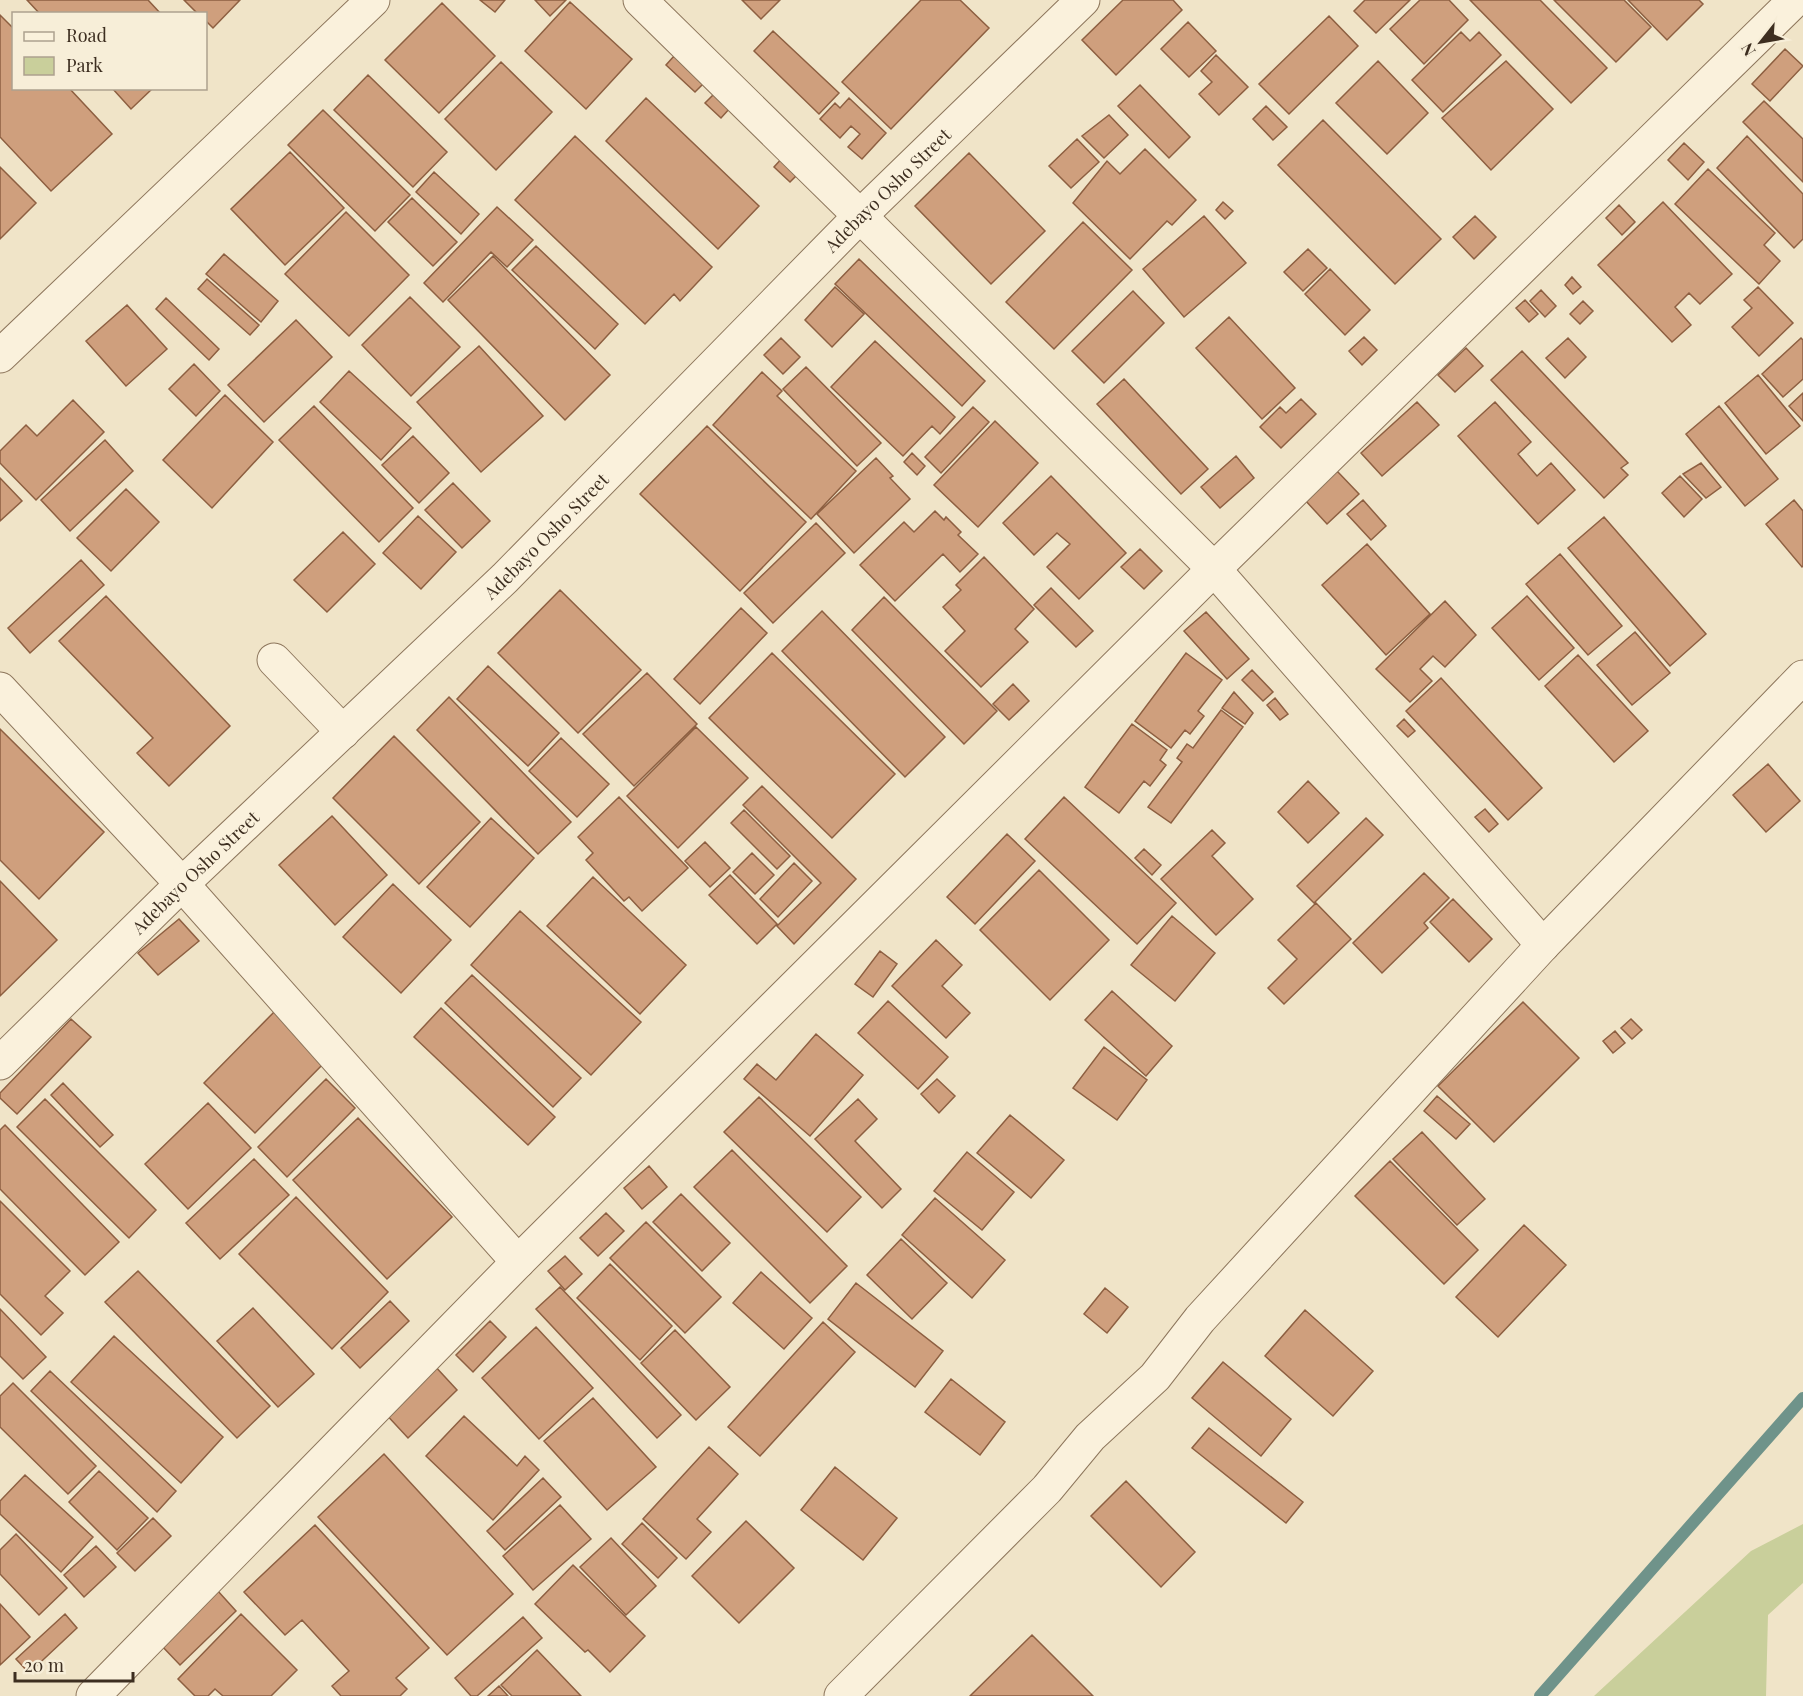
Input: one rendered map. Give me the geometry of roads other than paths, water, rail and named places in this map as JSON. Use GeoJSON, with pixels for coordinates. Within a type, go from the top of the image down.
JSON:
{"type":"FeatureCollection","features":[{"type":"Feature","properties":{"kind":"street"},"geometry":{"type":"LineString","coordinates":[[0,356],[373,0]]}},
{"type":"Feature","properties":{"kind":"street"},"geometry":{"type":"LineString","coordinates":[[640,0],[1214,569],[1543,945]]}},
{"type":"Feature","properties":{"kind":"street","name":"Adebayo Osho Street"},"geometry":{"type":"LineString","coordinates":[[0,1063],[182,884],[505,578],[860,216],[1083,0]]}},
{"type":"Feature","properties":{"kind":"street"},"geometry":{"type":"LineString","coordinates":[[93,1696],[518,1262],[1214,569],[1795,0]]}},
{"type":"Feature","properties":{"kind":"street"},"geometry":{"type":"LineString","coordinates":[[274,660],[343,732]]}},
{"type":"Feature","properties":{"kind":"street"},"geometry":{"type":"LineString","coordinates":[[841,1696],[1047,1489],[1090,1437],[1155,1377],[1200,1319],[1543,945],[1803,677]]}},
{"type":"Feature","properties":{"kind":"street"},"geometry":{"type":"LineString","coordinates":[[0,689],[182,884],[518,1262]]}},
{"type":"Feature","properties":{"kind":"waterway"},"geometry":{"type":"LineString","coordinates":[[1540,1696],[1803,1398]]}}]}
